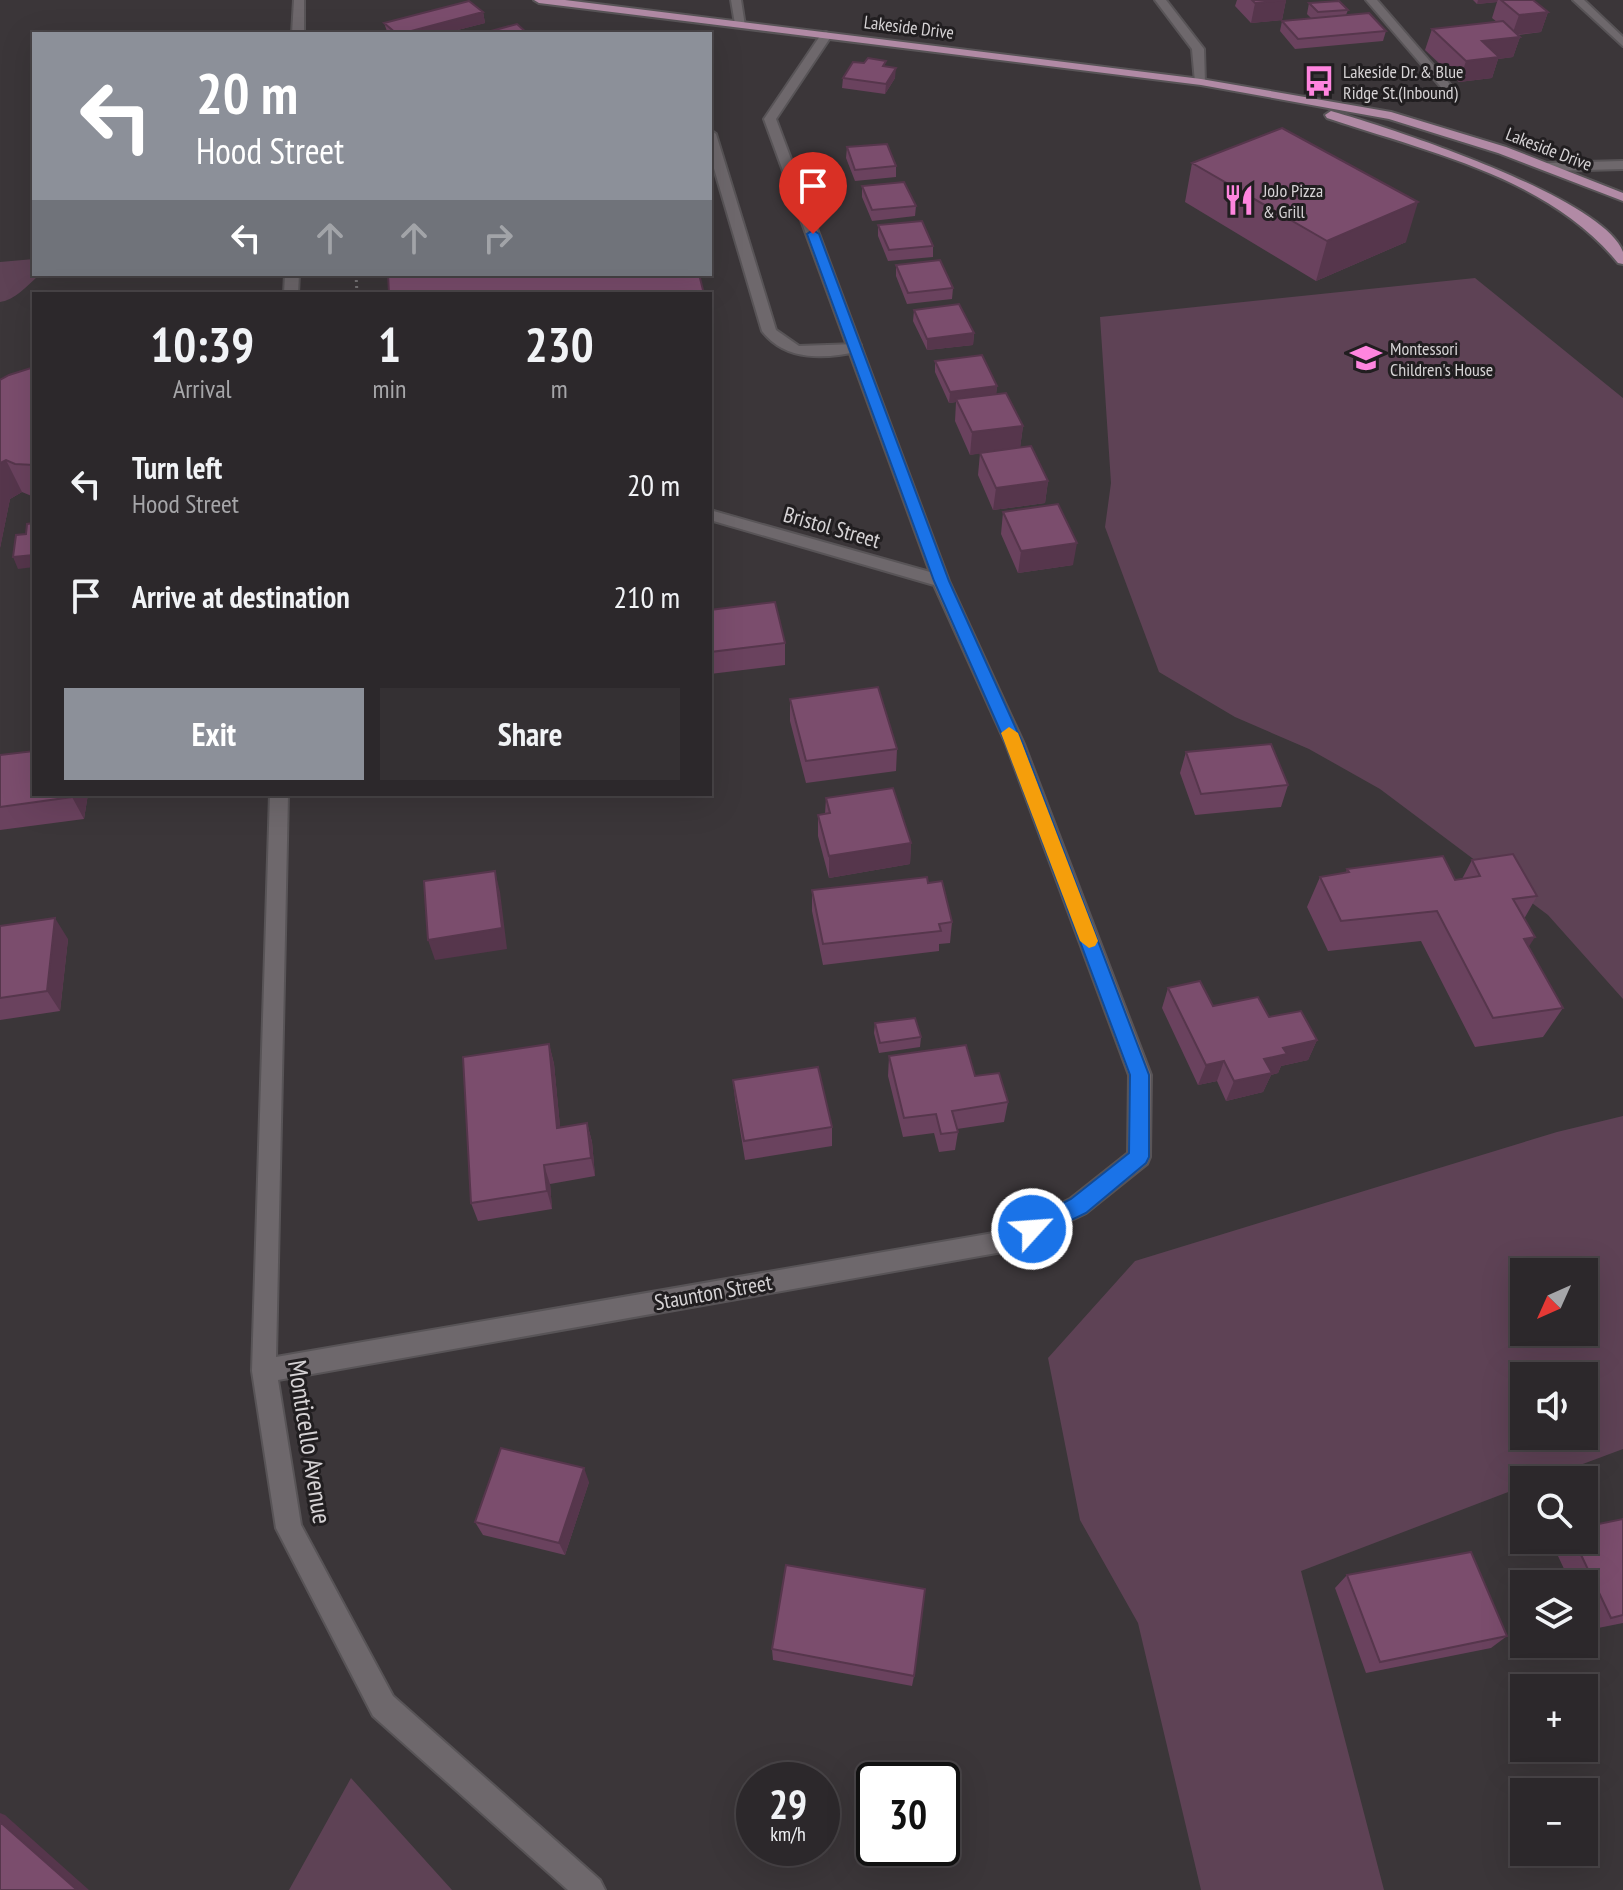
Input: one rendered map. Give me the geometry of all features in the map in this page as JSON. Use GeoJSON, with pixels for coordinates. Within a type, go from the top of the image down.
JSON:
{"type":"FeatureCollection","features":[{"type":"Feature","properties":{"kind":"main road","name":"Lakeside Drive"},"geometry":{"type":"LineString","coordinates":[[539,0],[1201,82],[1391,116],[1548,167],[1623,197]]}},
{"type":"Feature","properties":{"kind":"main road","name":"Lakeside Drive"},"geometry":{"type":"LineString","coordinates":[[1275,95],[1513,180],[1571,208],[1623,260]]}},
{"type":"Feature","properties":{"kind":"street"},"geometry":{"type":"LineString","coordinates":[[298,32],[299,0]]}},
{"type":"Feature","properties":{"kind":"street"},"geometry":{"type":"LineString","coordinates":[[736,0],[741,24]]}},
{"type":"Feature","properties":{"kind":"street"},"geometry":{"type":"LineString","coordinates":[[1160,0],[1198,49],[1201,82]]}},
{"type":"Feature","properties":{"kind":"street"},"geometry":{"type":"LineString","coordinates":[[1371,0],[1450,91]]}},
{"type":"Feature","properties":{"kind":"street"},"geometry":{"type":"LineString","coordinates":[[1578,0],[1623,43]]}},
{"type":"Feature","properties":{"kind":"street"},"geometry":{"type":"LineString","coordinates":[[826,35],[770,119],[941,581]]}},
{"type":"Feature","properties":{"kind":"street"},"geometry":{"type":"LineString","coordinates":[[712,141],[769,331],[776,342],[785,348],[803,352],[856,348]]}},
{"type":"Feature","properties":{"kind":"street"},"geometry":{"type":"LineString","coordinates":[[1548,167],[1623,165]]}},
{"type":"Feature","properties":{"kind":"street","name":"Bristol Street"},"geometry":{"type":"LineString","coordinates":[[712,516],[941,581]]}},
{"type":"Feature","properties":{"kind":"street","name":"Staunton Street"},"geometry":{"type":"LineString","coordinates":[[264,1371],[1008,1241],[1078,1206],[1139,1157],[1140,1075],[1015,744],[941,581]]}},
{"type":"Feature","properties":{"kind":"street","name":"Monticello Avenue"},"geometry":{"type":"LineString","coordinates":[[279,796],[264,1371],[289,1528],[383,1706],[590,1890]]}},
{"type":"Feature","properties":{"kind":"shaded area"},"geometry":{"type":"Polygon","coordinates":[[[32,259],[32,276],[38,276],[16,296],[0,302],[0,262],[32,259]]]}},
{"type":"Feature","properties":{"kind":"shaded area"},"geometry":{"type":"Polygon","coordinates":[[[1475,278],[1623,398],[1623,999],[1548,915],[1380,789],[1309,749],[1235,717],[1159,672],[1105,527],[1111,483],[1100,317],[1475,278]]]}},
{"type":"Feature","properties":{"kind":"shaded area"},"geometry":{"type":"Polygon","coordinates":[[[1623,1116],[1623,1449],[1577,1466],[1510,1466],[1510,1491],[1301,1571],[1384,1890],[1201,1890],[1138,1623],[1080,1520],[1048,1358],[1135,1261],[1557,1132],[1623,1116]]]}},
{"type":"Feature","properties":{"kind":"shaded area"},"geometry":{"type":"Polygon","coordinates":[[[351,1778],[452,1890],[289,1890],[351,1778]]]}},
{"type":"Feature","properties":{"kind":"building"},"geometry":{"type":"Polygon","coordinates":[[[1252,0],[1286,0],[1255,3],[1252,0]]]}},
{"type":"Feature","properties":{"kind":"building"},"geometry":{"type":"Polygon","coordinates":[[[1501,0],[1533,0],[1548,12],[1519,15],[1501,0]]]}},
{"type":"Feature","properties":{"kind":"building"},"geometry":{"type":"Polygon","coordinates":[[[469,1],[483,12],[408,32],[395,32],[384,23],[469,1]]]}},
{"type":"Feature","properties":{"kind":"building"},"geometry":{"type":"Polygon","coordinates":[[[1339,1],[1348,10],[1318,12],[1309,3],[1339,1]]]}},
{"type":"Feature","properties":{"kind":"building"},"geometry":{"type":"Polygon","coordinates":[[[1369,13],[1386,31],[1298,39],[1282,21],[1369,13]]]}},
{"type":"Feature","properties":{"kind":"building"},"geometry":{"type":"Polygon","coordinates":[[[1503,21],[1520,37],[1482,41],[1499,57],[1466,61],[1432,29],[1503,21]]]}},
{"type":"Feature","properties":{"kind":"building"},"geometry":{"type":"Polygon","coordinates":[[[517,24],[526,32],[487,32],[517,24]]]}},
{"type":"Feature","properties":{"kind":"building"},"geometry":{"type":"Polygon","coordinates":[[[868,58],[886,61],[883,66],[896,68],[886,84],[843,78],[853,62],[864,63],[868,58]]]}},
{"type":"Feature","properties":{"kind":"building"},"geometry":{"type":"Polygon","coordinates":[[[1282,128],[1418,202],[1327,241],[1192,163],[1282,128]]]}},
{"type":"Feature","properties":{"kind":"building"},"geometry":{"type":"Polygon","coordinates":[[[887,144],[896,166],[855,170],[847,147],[887,144]]]}},
{"type":"Feature","properties":{"kind":"building"},"geometry":{"type":"Polygon","coordinates":[[[904,182],[916,206],[872,210],[862,186],[904,182]]]}},
{"type":"Feature","properties":{"kind":"building"},"geometry":{"type":"Polygon","coordinates":[[[922,221],[933,246],[889,250],[878,225],[922,221]]]}},
{"type":"Feature","properties":{"kind":"building"},"geometry":{"type":"Polygon","coordinates":[[[940,260],[953,288],[908,293],[896,265],[940,260]]]}},
{"type":"Feature","properties":{"kind":"building"},"geometry":{"type":"Polygon","coordinates":[[[388,276],[700,276],[704,292],[389,292],[388,276]]]}},
{"type":"Feature","properties":{"kind":"building"},"geometry":{"type":"Polygon","coordinates":[[[959,304],[974,333],[927,339],[914,310],[959,304]]]}},
{"type":"Feature","properties":{"kind":"building"},"geometry":{"type":"Polygon","coordinates":[[[982,355],[997,386],[950,392],[935,361],[982,355]]]}},
{"type":"Feature","properties":{"kind":"building"},"geometry":{"type":"Polygon","coordinates":[[[32,368],[32,465],[6,460],[0,463],[0,380],[32,368]]]}},
{"type":"Feature","properties":{"kind":"building"},"geometry":{"type":"Polygon","coordinates":[[[1006,393],[1023,426],[972,432],[956,399],[1006,393]]]}},
{"type":"Feature","properties":{"kind":"building"},"geometry":{"type":"Polygon","coordinates":[[[1031,446],[1048,481],[996,488],[980,453],[1031,446]]]}},
{"type":"Feature","properties":{"kind":"building"},"geometry":{"type":"Polygon","coordinates":[[[1058,504],[1077,543],[1021,551],[1003,512],[1058,504]]]}},
{"type":"Feature","properties":{"kind":"building"},"geometry":{"type":"Polygon","coordinates":[[[32,523],[32,555],[13,557],[16,535],[26,534],[27,524],[32,523]]]}},
{"type":"Feature","properties":{"kind":"building"},"geometry":{"type":"Polygon","coordinates":[[[775,602],[785,643],[712,652],[712,610],[775,602]]]}},
{"type":"Feature","properties":{"kind":"building"},"geometry":{"type":"Polygon","coordinates":[[[878,687],[897,749],[806,761],[790,699],[878,687]]]}},
{"type":"Feature","properties":{"kind":"building"},"geometry":{"type":"Polygon","coordinates":[[[1271,744],[1288,785],[1201,794],[1186,752],[1271,744]]]}},
{"type":"Feature","properties":{"kind":"building"},"geometry":{"type":"Polygon","coordinates":[[[32,751],[32,796],[72,797],[0,807],[0,755],[32,751]]]}},
{"type":"Feature","properties":{"kind":"building"},"geometry":{"type":"Polygon","coordinates":[[[893,788],[911,843],[829,856],[818,815],[830,813],[826,798],[893,788]]]}},
{"type":"Feature","properties":{"kind":"building"},"geometry":{"type":"Polygon","coordinates":[[[1513,854],[1537,896],[1513,899],[1535,937],[1524,939],[1563,1008],[1493,1018],[1437,911],[1341,921],[1320,877],[1349,872],[1347,869],[1443,856],[1455,880],[1480,876],[1472,860],[1513,854]]]}},
{"type":"Feature","properties":{"kind":"building"},"geometry":{"type":"Polygon","coordinates":[[[495,871],[502,928],[428,940],[424,881],[495,871]]]}},
{"type":"Feature","properties":{"kind":"building"},"geometry":{"type":"Polygon","coordinates":[[[927,877],[928,883],[942,881],[952,922],[939,924],[941,931],[823,944],[812,890],[927,877]]]}},
{"type":"Feature","properties":{"kind":"building"},"geometry":{"type":"Polygon","coordinates":[[[55,918],[47,991],[0,998],[0,926],[55,918]]]}},
{"type":"Feature","properties":{"kind":"building"},"geometry":{"type":"Polygon","coordinates":[[[1200,981],[1213,1006],[1258,997],[1269,1017],[1301,1011],[1317,1040],[1283,1048],[1287,1054],[1264,1059],[1272,1073],[1234,1081],[1224,1061],[1206,1065],[1168,988],[1200,981]]]}},
{"type":"Feature","properties":{"kind":"building"},"geometry":{"type":"Polygon","coordinates":[[[915,1018],[921,1037],[880,1043],[875,1023],[915,1018]]]}},
{"type":"Feature","properties":{"kind":"building"},"geometry":{"type":"Polygon","coordinates":[[[549,1044],[557,1128],[587,1123],[591,1158],[544,1165],[547,1191],[471,1203],[463,1057],[549,1044]]]}},
{"type":"Feature","properties":{"kind":"building"},"geometry":{"type":"Polygon","coordinates":[[[966,1045],[975,1076],[999,1073],[1008,1102],[952,1111],[958,1132],[941,1134],[936,1114],[904,1118],[889,1056],[966,1045]]]}},
{"type":"Feature","properties":{"kind":"building"},"geometry":{"type":"Polygon","coordinates":[[[818,1067],[832,1127],[744,1141],[733,1080],[818,1067]]]}},
{"type":"Feature","properties":{"kind":"building"},"geometry":{"type":"Polygon","coordinates":[[[501,1448],[584,1468],[559,1543],[475,1522],[501,1448]]]}},
{"type":"Feature","properties":{"kind":"building"},"geometry":{"type":"Polygon","coordinates":[[[1623,1519],[1623,1615],[1611,1618],[1598,1591],[1598,1570],[1588,1570],[1581,1554],[1598,1554],[1598,1524],[1623,1519]]]}},
{"type":"Feature","properties":{"kind":"building"},"geometry":{"type":"Polygon","coordinates":[[[1471,1552],[1507,1636],[1380,1662],[1347,1575],[1471,1552]]]}},
{"type":"Feature","properties":{"kind":"building"},"geometry":{"type":"Polygon","coordinates":[[[786,1565],[925,1589],[914,1676],[772,1649],[786,1565]]]}},
{"type":"Feature","properties":{"kind":"building"},"geometry":{"type":"Polygon","coordinates":[[[0,1822],[77,1890],[0,1890],[0,1822]]]}},
{"type":"Feature","properties":{"kind":"slow traffic"},"geometry":{"type":"LineString","coordinates":[[1009,733],[1089,941]]}},
{"type":"Feature","properties":{"kind":"place","name":"Lakeside Dr. & Blue Ridge St.(Inbound)"},"geometry":{"type":"Point","coordinates":[1319,81]}},
{"type":"Feature","properties":{"kind":"place","name":"JoJo Pizza & Grill"},"geometry":{"type":"Point","coordinates":[1239,200]}},
{"type":"Feature","properties":{"kind":"place","name":"Montessori Children's House"},"geometry":{"type":"Point","coordinates":[1366,358]}},
{"type":"Feature","properties":{"kind":"route"},"geometry":{"type":"LineString","coordinates":[[813,234],[941,581],[1015,744],[1140,1075],[1139,1157],[1078,1206],[1032,1229]]}}]}
